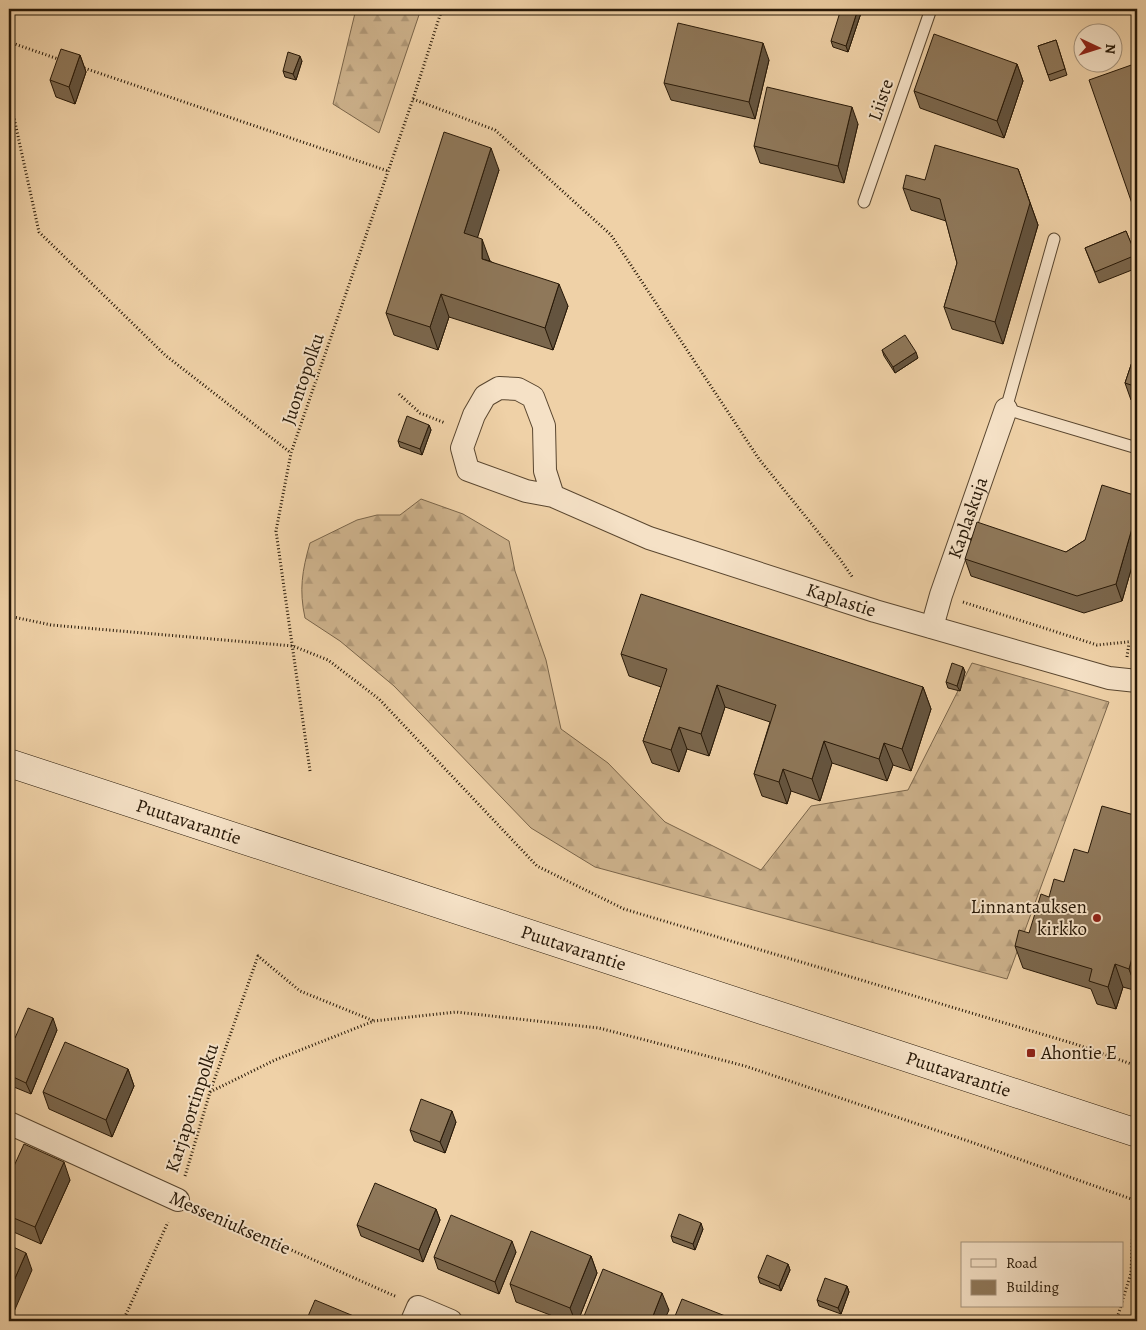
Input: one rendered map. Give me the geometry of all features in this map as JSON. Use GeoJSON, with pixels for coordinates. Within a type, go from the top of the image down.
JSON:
{"type":"FeatureCollection","features":[{"type":"Feature","properties":{"kind":"main road","name":"Puutavarantie"},"geometry":{"type":"LineString","coordinates":[[9,763],[1137,1133]]}},
{"type":"Feature","properties":{"kind":"street","name":"Kaplastie"},"geometry":{"type":"LineString","coordinates":[[553,496],[546,471],[544,426],[533,397],[518,389],[498,388],[485,396],[467,432],[462,448],[468,470],[526,491],[553,496],[649,538],[875,611],[1109,678],[1137,681]]}},
{"type":"Feature","properties":{"kind":"street","name":"Kaplaskuja"},"geometry":{"type":"LineString","coordinates":[[932,627],[941,595],[1006,409]]}},
{"type":"Feature","properties":{"kind":"street","name":"Messeniuksentie"},"geometry":{"type":"LineString","coordinates":[[9,1123],[178,1200]]}},
{"type":"Feature","properties":{"kind":"street"},"geometry":{"type":"LineString","coordinates":[[415,1314],[451,1321]]}},
{"type":"Feature","properties":{"kind":"lane","name":"Liiste"},"geometry":{"type":"LineString","coordinates":[[864,202],[930,9]]}},
{"type":"Feature","properties":{"kind":"lane"},"geometry":{"type":"LineString","coordinates":[[1054,239],[1006,409],[1137,448]]}},
{"type":"Feature","properties":{"kind":"path","name":"Juontopolku"},"geometry":{"type":"LineString","coordinates":[[310,771],[276,531],[292,453],[442,9]]}},
{"type":"Feature","properties":{"kind":"path"},"geometry":{"type":"LineString","coordinates":[[9,42],[64,61]]}},
{"type":"Feature","properties":{"kind":"path"},"geometry":{"type":"LineString","coordinates":[[74,64],[388,171]]}},
{"type":"Feature","properties":{"kind":"path"},"geometry":{"type":"LineString","coordinates":[[9,95],[38,232],[165,355],[292,453]]}},
{"type":"Feature","properties":{"kind":"path"},"geometry":{"type":"LineString","coordinates":[[413,99],[495,130],[611,235],[759,459],[840,559],[875,611]]}},
{"type":"Feature","properties":{"kind":"path"},"geometry":{"type":"LineString","coordinates":[[399,394],[420,413],[467,432]]}},
{"type":"Feature","properties":{"kind":"path"},"geometry":{"type":"LineString","coordinates":[[941,595],[1097,645],[1137,640]]}},
{"type":"Feature","properties":{"kind":"path"},"geometry":{"type":"LineString","coordinates":[[9,616],[51,625],[292,646],[328,660],[379,699],[537,866],[624,909],[1076,1044],[1137,1066]]}},
{"type":"Feature","properties":{"kind":"path","name":"Karjaportinpolku"},"geometry":{"type":"LineString","coordinates":[[123,1321],[178,1200],[210,1092],[258,956],[300,991],[374,1021]]}},
{"type":"Feature","properties":{"kind":"path"},"geometry":{"type":"LineString","coordinates":[[210,1092],[275,1060],[374,1021],[456,1012],[599,1028],[745,1066],[971,1142],[1135,1200]]}},
{"type":"Feature","properties":{"kind":"path"},"geometry":{"type":"LineString","coordinates":[[1124,1296],[1131,1273],[1137,1188]]}},
{"type":"Feature","properties":{"kind":"path","name":"Messeniuksentie"},"geometry":{"type":"LineString","coordinates":[[178,1200],[415,1314]]}},
{"type":"Feature","properties":{"kind":"path"},"geometry":{"type":"LineString","coordinates":[[1116,1321],[1120,1308]]}},
{"type":"Feature","properties":{"kind":"green space"},"geometry":{"type":"Polygon","coordinates":[[[356,9],[421,9],[379,133],[333,104],[356,9]]]}},
{"type":"Feature","properties":{"kind":"green space"},"geometry":{"type":"Polygon","coordinates":[[[421,499],[463,514],[509,541],[515,571],[546,660],[561,729],[608,763],[665,822],[761,870],[811,806],[908,790],[972,663],[1109,702],[1007,979],[595,867],[531,828],[394,686],[340,641],[305,618],[302,580],[310,543],[357,520],[377,515],[400,515],[421,499]]]}},
{"type":"Feature","properties":{"kind":"building"},"geometry":{"type":"Polygon","coordinates":[[[841,9],[858,9],[846,46],[831,41],[841,9]]]}},
{"type":"Feature","properties":{"kind":"building"},"geometry":{"type":"Polygon","coordinates":[[[678,23],[763,43],[749,102],[664,83],[678,23]]]}},
{"type":"Feature","properties":{"kind":"building"},"geometry":{"type":"Polygon","coordinates":[[[934,34],[1017,64],[997,121],[914,91],[934,34]]]}},
{"type":"Feature","properties":{"kind":"building"},"geometry":{"type":"Polygon","coordinates":[[[1056,40],[1065,69],[1048,75],[1038,46],[1056,40]]]}},
{"type":"Feature","properties":{"kind":"building"},"geometry":{"type":"Polygon","coordinates":[[[61,49],[80,55],[69,87],[50,80],[61,49]]]}},
{"type":"Feature","properties":{"kind":"building"},"geometry":{"type":"Polygon","coordinates":[[[288,52],[300,56],[293,74],[283,71],[288,52]]]}},
{"type":"Feature","properties":{"kind":"building"},"geometry":{"type":"Polygon","coordinates":[[[1137,63],[1136,215],[1089,80],[1112,72],[1124,72],[1124,68],[1137,63]]]}},
{"type":"Feature","properties":{"kind":"building"},"geometry":{"type":"Polygon","coordinates":[[[767,87],[852,107],[838,166],[754,146],[767,87]]]}},
{"type":"Feature","properties":{"kind":"building"},"geometry":{"type":"Polygon","coordinates":[[[444,132],[491,148],[464,233],[482,239],[482,259],[559,284],[545,328],[441,294],[430,327],[386,313],[444,132]]]}},
{"type":"Feature","properties":{"kind":"building"},"geometry":{"type":"Polygon","coordinates":[[[935,145],[1018,169],[1030,203],[995,322],[944,307],[957,263],[940,199],[903,188],[906,175],[925,180],[935,145]]]}},
{"type":"Feature","properties":{"kind":"building"},"geometry":{"type":"Polygon","coordinates":[[[1126,231],[1136,255],[1095,272],[1085,248],[1126,231]]]}},
{"type":"Feature","properties":{"kind":"building"},"geometry":{"type":"Polygon","coordinates":[[[905,335],[916,352],[893,367],[882,350],[905,335]]]}},
{"type":"Feature","properties":{"kind":"building"},"geometry":{"type":"Polygon","coordinates":[[[1137,347],[1137,387],[1125,383],[1137,347]]]}},
{"type":"Feature","properties":{"kind":"building"},"geometry":{"type":"Polygon","coordinates":[[[407,416],[429,425],[420,449],[398,441],[407,416]]]}},
{"type":"Feature","properties":{"kind":"building"},"geometry":{"type":"Polygon","coordinates":[[[1102,485],[1137,496],[1137,511],[1116,584],[1077,596],[965,559],[977,522],[1066,552],[1085,540],[1102,485]]]}},
{"type":"Feature","properties":{"kind":"building"},"geometry":{"type":"Polygon","coordinates":[[[641,594],[923,687],[902,749],[884,743],[879,759],[824,741],[812,779],[783,769],[779,782],[754,774],[776,705],[717,685],[701,734],[679,727],[671,750],[643,741],[667,669],[621,654],[641,594]]]}},
{"type":"Feature","properties":{"kind":"building"},"geometry":{"type":"Polygon","coordinates":[[[952,663],[963,667],[957,686],[946,682],[952,663]]]}},
{"type":"Feature","properties":{"kind":"building","name":"Linnantauksen kirkko"},"geometry":{"type":"Polygon","coordinates":[[[1102,806],[1134,815],[1137,806],[1137,939],[1129,969],[1115,964],[1108,987],[1089,981],[1092,969],[1015,946],[1019,930],[1029,933],[1041,894],[1049,897],[1054,879],[1064,882],[1074,849],[1088,853],[1102,806]]]}},
{"type":"Feature","properties":{"kind":"building"},"geometry":{"type":"Polygon","coordinates":[[[28,1008],[53,1018],[26,1083],[9,1075],[9,1035],[15,1038],[28,1008]]]}},
{"type":"Feature","properties":{"kind":"building"},"geometry":{"type":"Polygon","coordinates":[[[65,1042],[128,1069],[106,1120],[43,1092],[65,1042]]]}},
{"type":"Feature","properties":{"kind":"building"},"geometry":{"type":"Polygon","coordinates":[[[421,1099],[452,1111],[440,1142],[410,1130],[421,1099]]]}},
{"type":"Feature","properties":{"kind":"building"},"geometry":{"type":"Polygon","coordinates":[[[24,1144],[64,1162],[35,1227],[9,1216],[9,1177],[24,1144]]]}},
{"type":"Feature","properties":{"kind":"building"},"geometry":{"type":"Polygon","coordinates":[[[375,1183],[436,1209],[419,1250],[357,1225],[375,1183]]]}},
{"type":"Feature","properties":{"kind":"building"},"geometry":{"type":"Polygon","coordinates":[[[679,1214],[701,1223],[693,1244],[671,1236],[679,1214]]]}},
{"type":"Feature","properties":{"kind":"building"},"geometry":{"type":"Polygon","coordinates":[[[451,1215],[512,1241],[495,1282],[434,1257],[451,1215]]]}},
{"type":"Feature","properties":{"kind":"building"},"geometry":{"type":"Polygon","coordinates":[[[531,1231],[591,1256],[570,1308],[510,1284],[531,1231]]]}},
{"type":"Feature","properties":{"kind":"building"},"geometry":{"type":"Polygon","coordinates":[[[9,1245],[26,1253],[9,1292],[9,1245]]]}},
{"type":"Feature","properties":{"kind":"building"},"geometry":{"type":"Polygon","coordinates":[[[767,1255],[788,1264],[779,1286],[758,1277],[767,1255]]]}},
{"type":"Feature","properties":{"kind":"building"},"geometry":{"type":"Polygon","coordinates":[[[603,1269],[662,1293],[651,1321],[582,1321],[603,1269]]]}},
{"type":"Feature","properties":{"kind":"building"},"geometry":{"type":"Polygon","coordinates":[[[825,1278],[847,1286],[838,1308],[817,1300],[825,1278]]]}},
{"type":"Feature","properties":{"kind":"building"},"geometry":{"type":"Polygon","coordinates":[[[682,1299],[738,1321],[673,1321],[682,1299]]]}},
{"type":"Feature","properties":{"kind":"building"},"geometry":{"type":"Polygon","coordinates":[[[315,1300],[356,1317],[355,1321],[306,1321],[315,1300]]]}},
{"type":"Feature","properties":{"kind":"place","name":"Linnantauksen kirkko"},"geometry":{"type":"Point","coordinates":[1097,918]}},
{"type":"Feature","properties":{"kind":"place","name":"Ahontie E"},"geometry":{"type":"Point","coordinates":[1031,1053]}}]}
